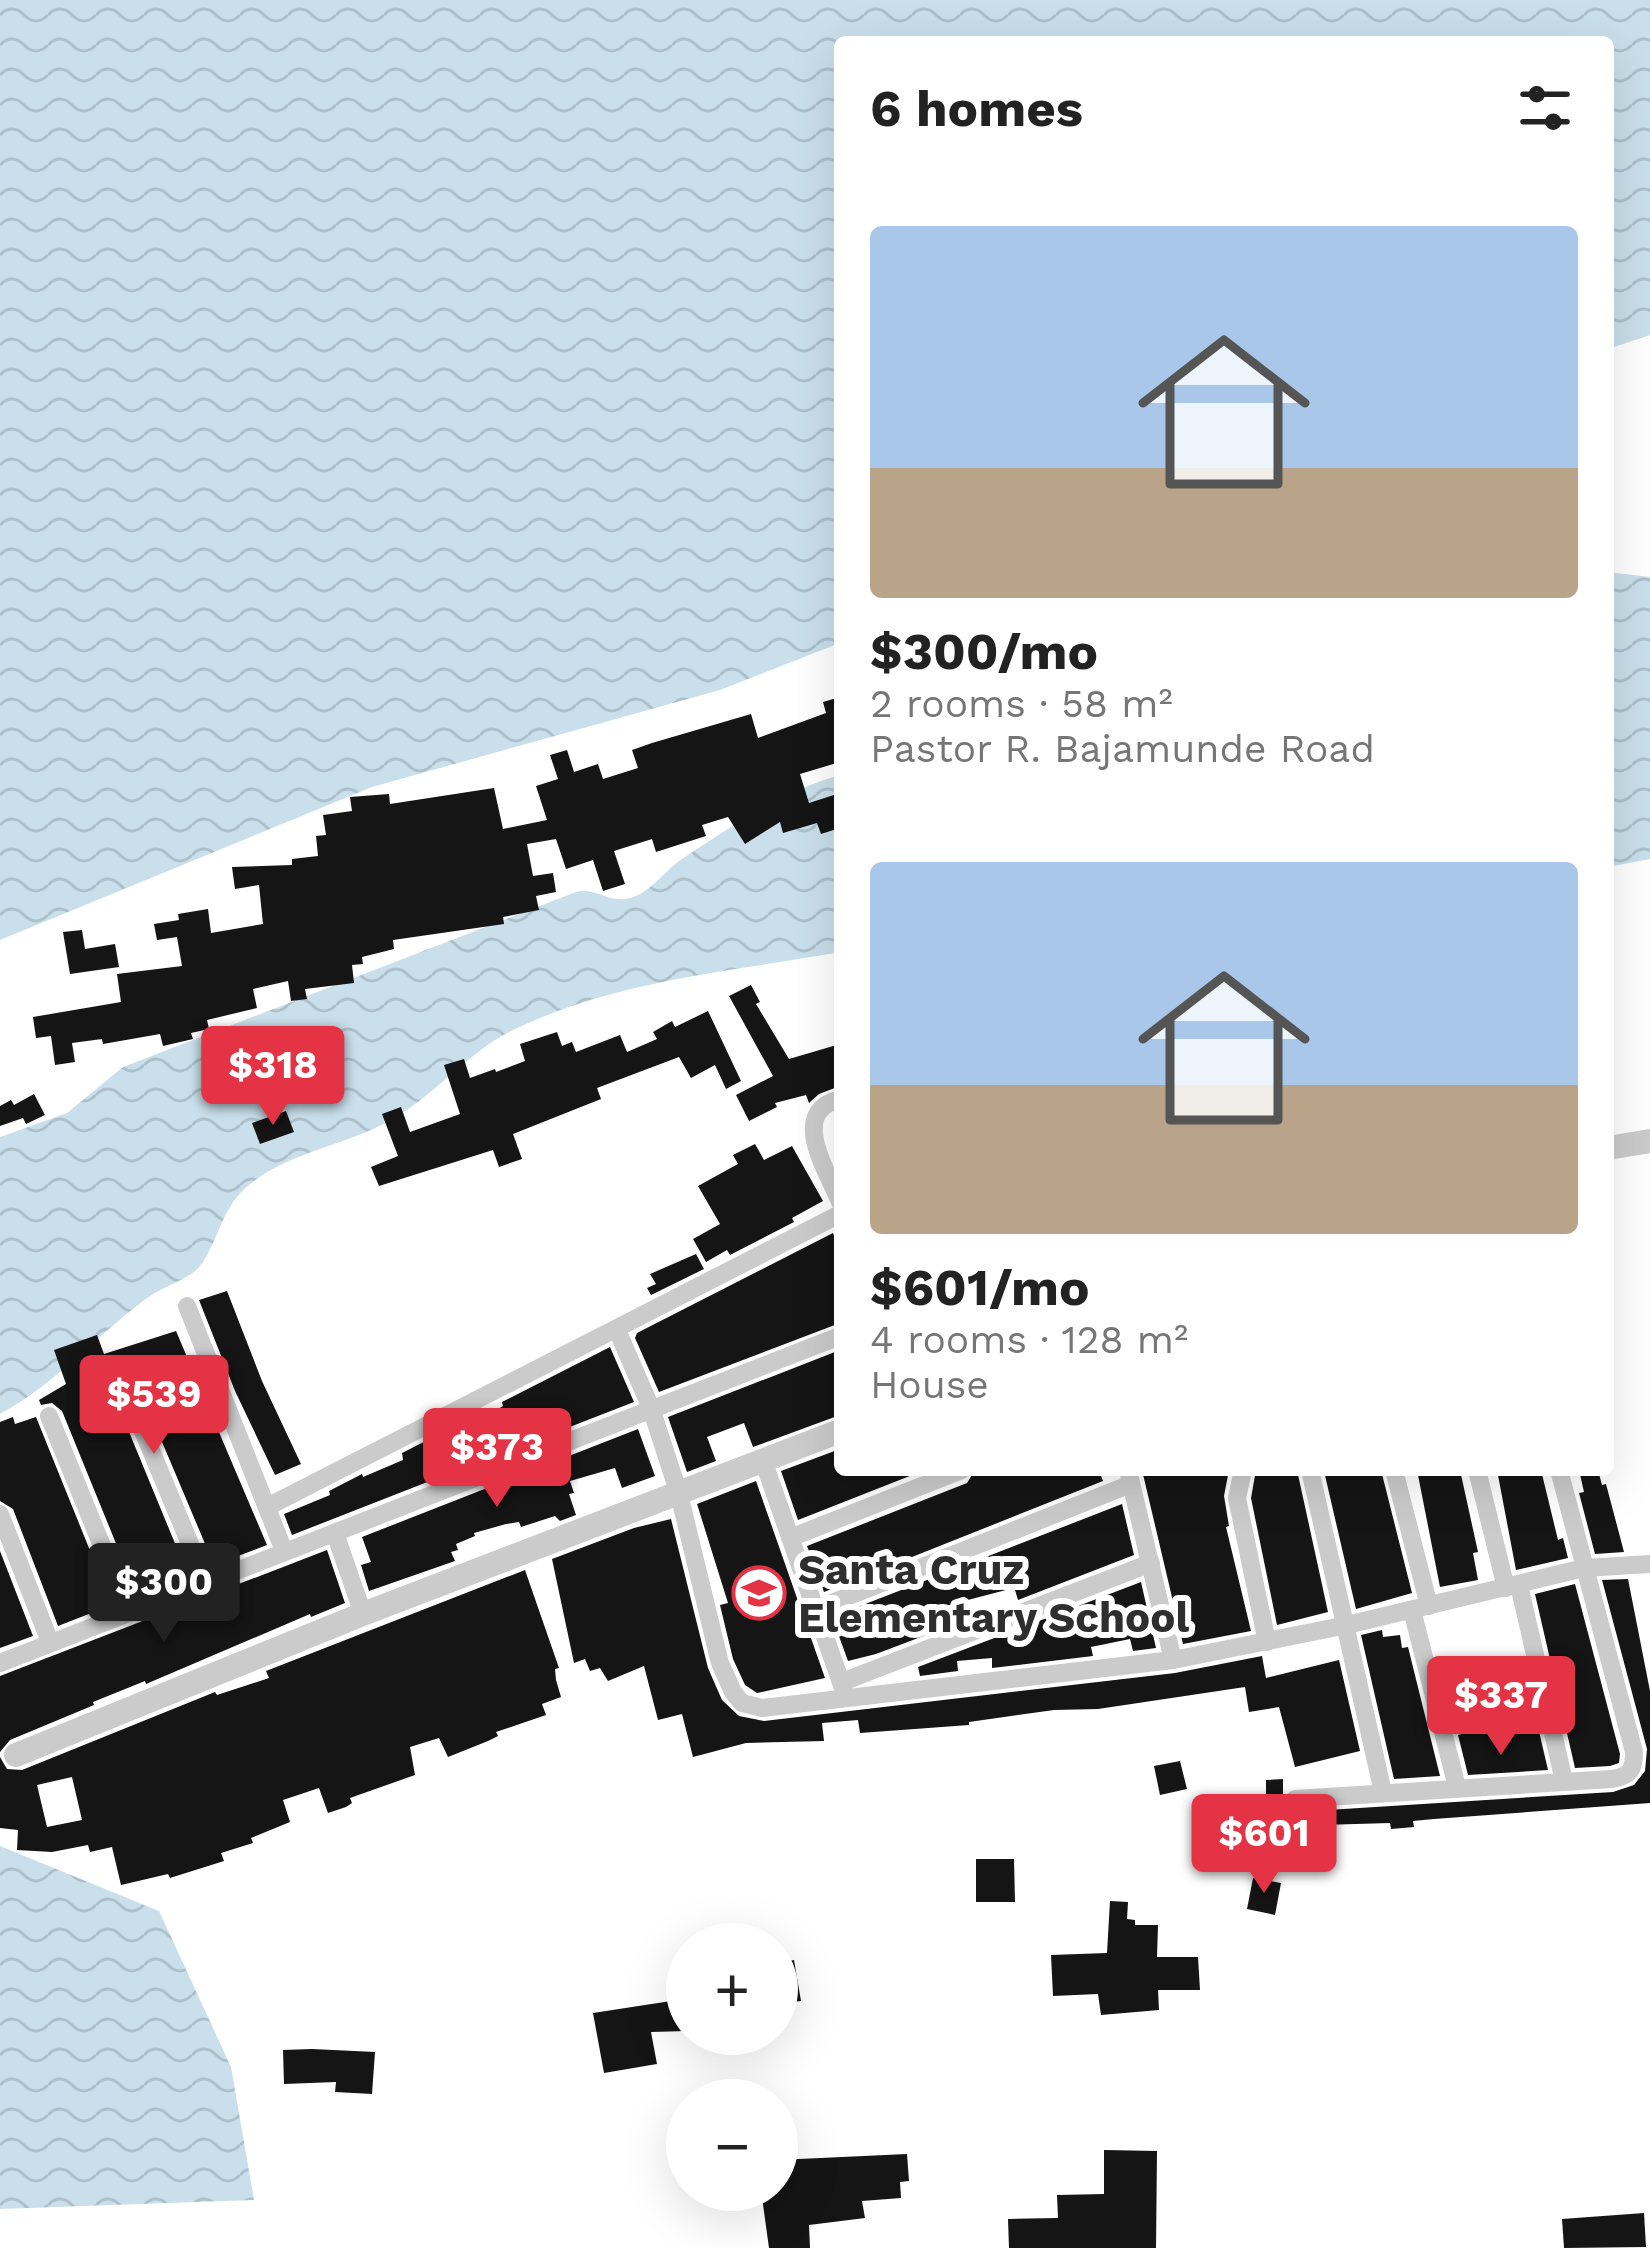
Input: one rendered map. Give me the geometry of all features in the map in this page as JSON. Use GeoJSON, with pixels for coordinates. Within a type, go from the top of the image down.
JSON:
{"type":"FeatureCollection","features":[{"type":"Feature","properties":{"kind":"street"},"geometry":{"type":"LineString","coordinates":[[834,1102],[818,1111],[812,1124],[812,1137],[834,1188]]}},
{"type":"Feature","properties":{"kind":"street"},"geometry":{"type":"LineString","coordinates":[[1614,1147],[1650,1141]]}},
{"type":"Feature","properties":{"kind":"street"},"geometry":{"type":"LineString","coordinates":[[269,1506],[834,1217]]}},
{"type":"Feature","properties":{"kind":"street"},"geometry":{"type":"LineString","coordinates":[[187,1306],[284,1551]]}},
{"type":"Feature","properties":{"kind":"street"},"geometry":{"type":"LineString","coordinates":[[616,1330],[651,1408],[679,1494],[720,1663],[742,1703],[762,1708],[844,1689],[1173,1660],[1347,1625],[1584,1568],[1650,1564]]}},
{"type":"Feature","properties":{"kind":"street"},"geometry":{"type":"LineString","coordinates":[[0,1663],[834,1338]]}},
{"type":"Feature","properties":{"kind":"street"},"geometry":{"type":"LineString","coordinates":[[118,1371],[206,1580]]}},
{"type":"Feature","properties":{"kind":"street"},"geometry":{"type":"LineString","coordinates":[[49,1416],[129,1612]]}},
{"type":"Feature","properties":{"kind":"street"},"geometry":{"type":"LineString","coordinates":[[16,1755],[363,1614],[834,1433]]}},
{"type":"Feature","properties":{"kind":"street"},"geometry":{"type":"LineString","coordinates":[[763,1460],[844,1689]]}},
{"type":"Feature","properties":{"kind":"street"},"geometry":{"type":"LineString","coordinates":[[790,1538],[947,1476]]}},
{"type":"Feature","properties":{"kind":"street"},"geometry":{"type":"LineString","coordinates":[[1242,1476],[1237,1498],[1267,1642]]}},
{"type":"Feature","properties":{"kind":"street"},"geometry":{"type":"LineString","coordinates":[[1311,1476],[1384,1792]]}},
{"type":"Feature","properties":{"kind":"street"},"geometry":{"type":"LineString","coordinates":[[1395,1476],[1457,1787]]}},
{"type":"Feature","properties":{"kind":"street"},"geometry":{"type":"LineString","coordinates":[[1479,1476],[1564,1781]]}},
{"type":"Feature","properties":{"kind":"street"},"geometry":{"type":"LineString","coordinates":[[1295,1799],[1622,1777],[1634,1768],[1634,1752],[1561,1476]]}},
{"type":"Feature","properties":{"kind":"street"},"geometry":{"type":"LineString","coordinates":[[814,1610],[1130,1477],[1173,1660]]}},
{"type":"Feature","properties":{"kind":"street"},"geometry":{"type":"LineString","coordinates":[[0,1514],[50,1642]]}},
{"type":"Feature","properties":{"kind":"street"},"geometry":{"type":"LineString","coordinates":[[335,1533],[363,1614]]}},
{"type":"Feature","properties":{"kind":"street"},"geometry":{"type":"LineString","coordinates":[[844,1689],[1151,1563]]}},
{"type":"Feature","properties":{"kind":"street"},"geometry":{"type":"LineString","coordinates":[[1443,1725],[1544,1697]]}},
{"type":"Feature","properties":{"kind":"water"},"geometry":{"type":"Polygon","coordinates":[[[0,0],[1650,0],[1650,335],[1614,347],[1614,36],[834,36],[834,645],[720,690],[372,787],[0,940],[0,0]]]}},
{"type":"Feature","properties":{"kind":"water"},"geometry":{"type":"Polygon","coordinates":[[[1614,573],[1650,577],[1650,859],[1614,866],[1614,573]]]}},
{"type":"Feature","properties":{"kind":"water"},"geometry":{"type":"Polygon","coordinates":[[[834,777],[834,953],[632,989],[552,1013],[496,1039],[389,1121],[281,1165],[249,1185],[233,1202],[198,1268],[150,1296],[41,1387],[0,1414],[0,1137],[67,1113],[123,1067],[576,892],[616,899],[638,895],[682,859],[799,790],[834,777]]]}},
{"type":"Feature","properties":{"kind":"water"},"geometry":{"type":"Polygon","coordinates":[[[0,1846],[159,1911],[231,2067],[254,2200],[0,2209],[0,1846]]]}},
{"type":"Feature","properties":{"kind":"building"},"geometry":{"type":"Polygon","coordinates":[[[834,699],[834,764],[800,774],[809,803],[834,795],[834,830],[821,834],[817,823],[783,833],[780,822],[745,844],[728,817],[702,825],[706,836],[656,852],[652,839],[614,851],[625,884],[603,891],[593,860],[566,869],[556,839],[527,844],[533,876],[553,873],[556,892],[536,896],[539,910],[503,917],[504,924],[393,940],[394,949],[362,957],[363,964],[352,965],[354,983],[305,989],[307,999],[291,1001],[288,981],[253,989],[257,1008],[207,1020],[209,1029],[191,1033],[193,1039],[163,1046],[160,1034],[103,1044],[102,1039],[72,1043],[75,1062],[55,1065],[51,1036],[36,1038],[33,1017],[121,1002],[117,974],[182,966],[177,937],[157,940],[154,924],[208,909],[211,933],[263,924],[259,885],[235,889],[232,867],[292,865],[292,859],[318,856],[316,836],[326,835],[323,815],[352,811],[350,797],[389,794],[390,804],[494,788],[503,829],[547,820],[536,786],[558,779],[550,755],[567,750],[574,772],[598,764],[603,779],[638,768],[632,750],[652,743],[751,714],[758,738],[826,713],[823,702],[834,699]]]}},
{"type":"Feature","properties":{"kind":"building"},"geometry":{"type":"Polygon","coordinates":[[[82,930],[85,949],[115,944],[119,967],[70,974],[63,932],[82,930]]]}},
{"type":"Feature","properties":{"kind":"building"},"geometry":{"type":"Polygon","coordinates":[[[751,985],[760,1002],[756,1004],[789,1059],[834,1046],[834,1088],[809,1103],[806,1095],[775,1103],[777,1107],[749,1121],[736,1095],[773,1076],[729,996],[751,985]]]}},
{"type":"Feature","properties":{"kind":"building"},"geometry":{"type":"Polygon","coordinates":[[[708,1011],[741,1081],[726,1089],[715,1065],[691,1078],[679,1057],[597,1088],[601,1099],[513,1134],[522,1159],[499,1167],[493,1150],[379,1186],[371,1167],[398,1156],[382,1114],[401,1107],[410,1132],[460,1114],[444,1065],[464,1059],[470,1078],[496,1072],[525,1061],[520,1044],[557,1032],[562,1046],[572,1042],[576,1052],[620,1035],[627,1052],[657,1039],[653,1032],[672,1021],[675,1027],[708,1011]]]}},
{"type":"Feature","properties":{"kind":"building"},"geometry":{"type":"Polygon","coordinates":[[[34,1094],[45,1115],[26,1124],[23,1118],[0,1126],[0,1106],[11,1100],[14,1105],[34,1094]]]}},
{"type":"Feature","properties":{"kind":"building"},"geometry":{"type":"Polygon","coordinates":[[[286,1111],[294,1132],[260,1144],[252,1123],[286,1111]]]}},
{"type":"Feature","properties":{"kind":"building"},"geometry":{"type":"Polygon","coordinates":[[[755,1144],[764,1160],[792,1146],[823,1201],[792,1218],[794,1222],[706,1262],[693,1239],[720,1224],[698,1186],[738,1164],[733,1155],[755,1144]]]}},
{"type":"Feature","properties":{"kind":"building"},"geometry":{"type":"Polygon","coordinates":[[[833,1233],[834,1325],[659,1392],[635,1338],[833,1233]]]}},
{"type":"Feature","properties":{"kind":"building"},"geometry":{"type":"Polygon","coordinates":[[[696,1254],[704,1269],[651,1295],[647,1288],[656,1284],[650,1274],[696,1254]]]}},
{"type":"Feature","properties":{"kind":"building"},"geometry":{"type":"Polygon","coordinates":[[[227,1291],[301,1464],[275,1475],[199,1300],[227,1291]]]}},
{"type":"Feature","properties":{"kind":"building"},"geometry":{"type":"Polygon","coordinates":[[[176,1331],[267,1545],[214,1565],[130,1366],[114,1358],[107,1364],[106,1376],[188,1575],[137,1595],[62,1411],[52,1403],[41,1405],[39,1400],[66,1384],[54,1350],[97,1335],[104,1354],[176,1331]]]}},
{"type":"Feature","properties":{"kind":"building"},"geometry":{"type":"Polygon","coordinates":[[[610,1347],[634,1402],[549,1435],[545,1424],[497,1441],[499,1446],[478,1453],[481,1461],[292,1535],[284,1514],[330,1495],[329,1491],[362,1474],[403,1460],[402,1453],[495,1411],[502,1402],[610,1347]]]}},
{"type":"Feature","properties":{"kind":"building"},"geometry":{"type":"Polygon","coordinates":[[[834,1352],[834,1417],[753,1447],[744,1423],[707,1437],[716,1461],[687,1472],[668,1417],[834,1352]]]}},
{"type":"Feature","properties":{"kind":"building"},"geometry":{"type":"Polygon","coordinates":[[[13,1417],[15,1424],[36,1417],[112,1605],[58,1626],[13,1509],[0,1501],[0,1422],[13,1417]]]}},
{"type":"Feature","properties":{"kind":"building"},"geometry":{"type":"Polygon","coordinates":[[[638,1429],[655,1476],[622,1488],[615,1468],[570,1481],[576,1515],[474,1533],[456,1544],[458,1550],[451,1552],[455,1561],[369,1591],[361,1565],[371,1562],[362,1537],[638,1429]]]}},
{"type":"Feature","properties":{"kind":"building"},"geometry":{"type":"Polygon","coordinates":[[[834,1451],[834,1476],[910,1476],[798,1520],[781,1471],[834,1451]]]}},
{"type":"Feature","properties":{"kind":"building"},"geometry":{"type":"Polygon","coordinates":[[[971,1476],[1101,1476],[1103,1481],[824,1592],[807,1546],[967,1483],[971,1476]]]}},
{"type":"Feature","properties":{"kind":"building"},"geometry":{"type":"Polygon","coordinates":[[[1143,1476],[1228,1476],[1226,1527],[1251,1631],[1183,1644],[1143,1476]]]}},
{"type":"Feature","properties":{"kind":"building"},"geometry":{"type":"Polygon","coordinates":[[[1255,1476],[1298,1476],[1328,1612],[1277,1625],[1251,1498],[1255,1476]]]}},
{"type":"Feature","properties":{"kind":"building"},"geometry":{"type":"Polygon","coordinates":[[[1325,1476],[1383,1476],[1412,1593],[1356,1609],[1325,1476]]]}},
{"type":"Feature","properties":{"kind":"building"},"geometry":{"type":"Polygon","coordinates":[[[1418,1476],[1461,1476],[1478,1552],[1473,1553],[1478,1580],[1440,1587],[1418,1476]]]}},
{"type":"Feature","properties":{"kind":"building"},"geometry":{"type":"Polygon","coordinates":[[[1498,1476],[1542,1476],[1558,1540],[1563,1538],[1568,1558],[1516,1570],[1498,1476]]]}},
{"type":"Feature","properties":{"kind":"building"},"geometry":{"type":"Polygon","coordinates":[[[1580,1476],[1600,1476],[1602,1485],[1606,1484],[1624,1552],[1595,1554],[1579,1493],[1584,1492],[1580,1476]]]}},
{"type":"Feature","properties":{"kind":"building","name":"Santa Cruz Elementary School"},"geometry":{"type":"Polygon","coordinates":[[[756,1481],[825,1678],[757,1693],[745,1685],[733,1659],[720,1605],[728,1603],[697,1504],[756,1481]]]}},
{"type":"Feature","properties":{"kind":"building"},"geometry":{"type":"Polygon","coordinates":[[[1122,1504],[1134,1555],[1018,1600],[1015,1590],[1006,1590],[964,1601],[971,1618],[848,1661],[832,1617],[1122,1504]]]}},
{"type":"Feature","properties":{"kind":"building"},"geometry":{"type":"Polygon","coordinates":[[[671,1519],[708,1668],[722,1700],[739,1716],[764,1721],[1175,1673],[1262,1656],[1266,1678],[1339,1660],[1360,1751],[1295,1767],[1279,1707],[1249,1712],[1245,1687],[969,1725],[860,1733],[858,1720],[822,1723],[824,1741],[746,1743],[693,1757],[682,1714],[658,1720],[644,1666],[608,1681],[600,1668],[590,1671],[585,1659],[574,1663],[552,1559],[671,1519]]]}},
{"type":"Feature","properties":{"kind":"building"},"geometry":{"type":"Polygon","coordinates":[[[327,1550],[345,1603],[93,1702],[10,1740],[0,1752],[0,1676],[327,1550]]]}},
{"type":"Feature","properties":{"kind":"building"},"geometry":{"type":"Polygon","coordinates":[[[0,1551],[33,1636],[0,1648],[0,1551]]]}},
{"type":"Feature","properties":{"kind":"building"},"geometry":{"type":"Polygon","coordinates":[[[525,1570],[559,1668],[555,1669],[561,1697],[542,1704],[546,1715],[496,1732],[498,1736],[448,1757],[439,1738],[410,1747],[415,1775],[350,1798],[352,1803],[346,1807],[328,1813],[319,1788],[283,1800],[290,1822],[251,1838],[253,1843],[221,1853],[224,1861],[170,1878],[168,1874],[121,1885],[112,1847],[90,1852],[88,1845],[52,1852],[17,1850],[18,1830],[0,1828],[0,1757],[7,1769],[22,1770],[215,1692],[269,1678],[266,1671],[525,1570]],[[72,1777],[37,1785],[47,1827],[82,1820],[72,1777]]]}},
{"type":"Feature","properties":{"kind":"building"},"geometry":{"type":"Polygon","coordinates":[[[1628,1579],[1650,1691],[1650,1803],[1413,1821],[1414,1827],[1391,1829],[1390,1823],[1257,1827],[1256,1809],[1266,1809],[1266,1780],[1283,1779],[1283,1805],[1296,1812],[1613,1792],[1634,1785],[1645,1771],[1647,1749],[1602,1580],[1628,1579]]]}},
{"type":"Feature","properties":{"kind":"building"},"geometry":{"type":"Polygon","coordinates":[[[1141,1582],[1156,1648],[1133,1651],[1130,1639],[1091,1647],[1093,1656],[992,1668],[992,1658],[957,1661],[958,1671],[920,1676],[918,1667],[1141,1582]]]}},
{"type":"Feature","properties":{"kind":"building"},"geometry":{"type":"Polygon","coordinates":[[[1575,1584],[1620,1754],[1619,1763],[1610,1766],[1575,1768],[1535,1594],[1575,1584]]]}},
{"type":"Feature","properties":{"kind":"building"},"geometry":{"type":"Polygon","coordinates":[[[1382,1630],[1383,1637],[1400,1635],[1402,1648],[1408,1647],[1440,1776],[1394,1779],[1361,1635],[1382,1630]]]}},
{"type":"Feature","properties":{"kind":"building"},"geometry":{"type":"Polygon","coordinates":[[[1535,1714],[1548,1770],[1468,1775],[1458,1735],[1535,1714]]]}},
{"type":"Feature","properties":{"kind":"building"},"geometry":{"type":"Polygon","coordinates":[[[1180,1761],[1187,1789],[1160,1795],[1154,1766],[1180,1761]]]}},
{"type":"Feature","properties":{"kind":"building"},"geometry":{"type":"Polygon","coordinates":[[[976,1859],[1014,1859],[1015,1902],[976,1902],[976,1859]]]}},
{"type":"Feature","properties":{"kind":"building"},"geometry":{"type":"Polygon","coordinates":[[[1253,1878],[1281,1883],[1275,1915],[1247,1909],[1253,1878]]]}},
{"type":"Feature","properties":{"kind":"building"},"geometry":{"type":"Polygon","coordinates":[[[1110,1901],[1128,1902],[1127,1919],[1135,1920],[1135,1925],[1158,1925],[1157,1957],[1198,1957],[1200,1990],[1158,1990],[1159,2010],[1101,2015],[1098,1994],[1053,1996],[1051,1955],[1107,1953],[1110,1901]]]}},
{"type":"Feature","properties":{"kind":"building"},"geometry":{"type":"Polygon","coordinates":[[[666,2002],[666,2032],[651,2032],[657,2064],[604,2073],[593,2013],[666,2002]]]}},
{"type":"Feature","properties":{"kind":"building"},"geometry":{"type":"Polygon","coordinates":[[[283,2050],[375,2052],[372,2094],[335,2092],[336,2082],[284,2084],[283,2050]]]}},
{"type":"Feature","properties":{"kind":"building"},"geometry":{"type":"Polygon","coordinates":[[[1104,2150],[1157,2151],[1156,2248],[1009,2248],[1008,2219],[1058,2218],[1057,2195],[1104,2194],[1104,2150]]]}},
{"type":"Feature","properties":{"kind":"building"},"geometry":{"type":"Polygon","coordinates":[[[907,2154],[909,2181],[900,2182],[901,2198],[862,2201],[865,2218],[809,2225],[810,2248],[769,2248],[764,2211],[798,2211],[798,2159],[907,2154]]]}},
{"type":"Feature","properties":{"kind":"building"},"geometry":{"type":"Polygon","coordinates":[[[1644,2213],[1646,2247],[1564,2248],[1562,2219],[1644,2213]]]}},
{"type":"Feature","properties":{"kind":"place","name":"Santa Cruz Elementary School"},"geometry":{"type":"Point","coordinates":[759,1593]}}]}
